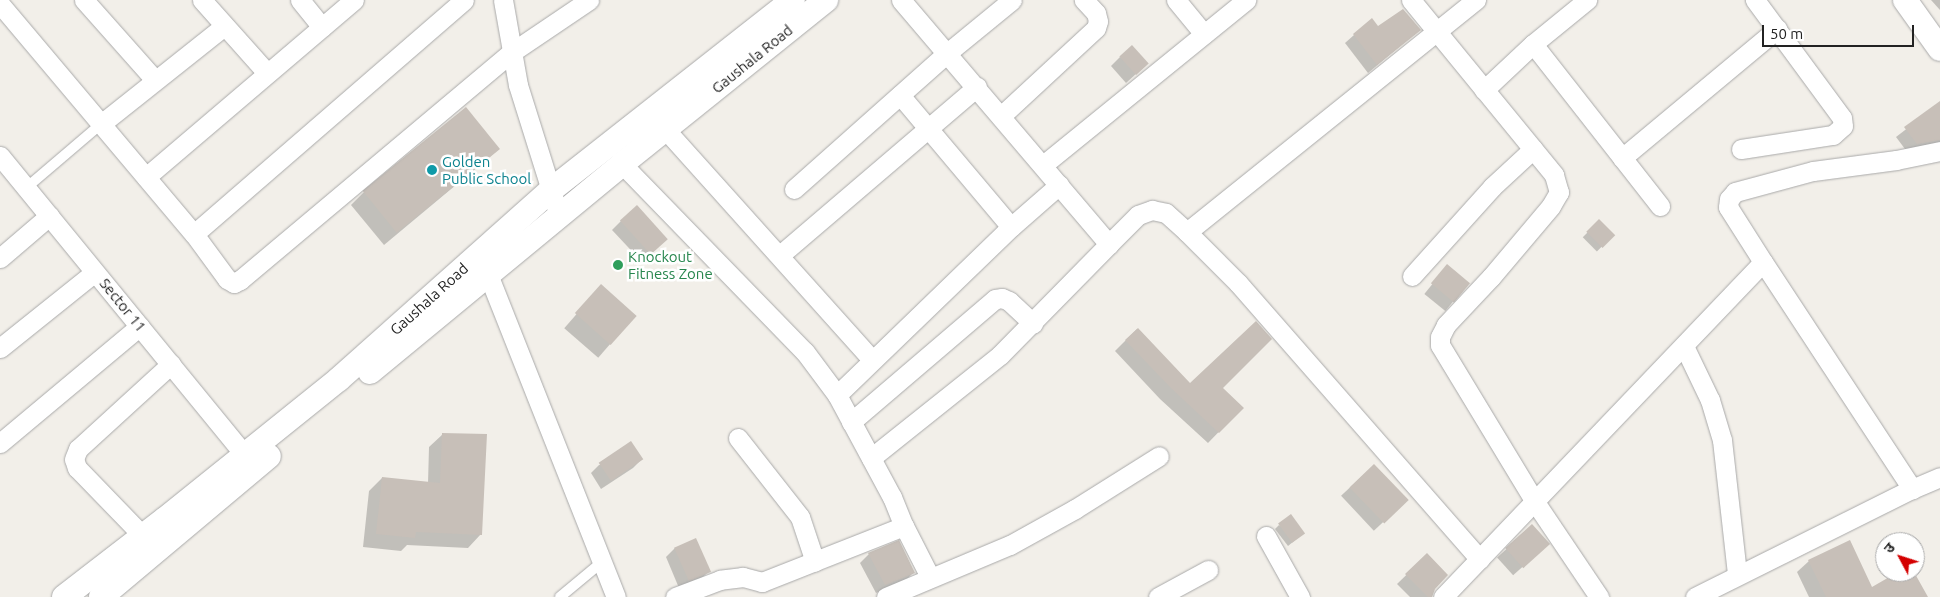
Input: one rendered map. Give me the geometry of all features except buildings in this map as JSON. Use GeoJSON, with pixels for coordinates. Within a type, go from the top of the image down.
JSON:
{"type":"FeatureCollection","features":[{"type":"Feature","properties":{"kind":"street"},"geometry":{"type":"LineString","coordinates":[[84,0],[154,80]]}},
{"type":"Feature","properties":{"kind":"street"},"geometry":{"type":"LineString","coordinates":[[202,0],[267,74]]}},
{"type":"Feature","properties":{"kind":"street"},"geometry":{"type":"LineString","coordinates":[[300,0],[322,27]]}},
{"type":"Feature","properties":{"kind":"street"},"geometry":{"type":"LineString","coordinates":[[146,177],[354,0]]}},
{"type":"Feature","properties":{"kind":"street"},"geometry":{"type":"LineString","coordinates":[[194,234],[464,0]]}},
{"type":"Feature","properties":{"kind":"street"},"geometry":{"type":"LineString","coordinates":[[503,0],[518,85],[559,216]]}},
{"type":"Feature","properties":{"kind":"street"},"geometry":{"type":"LineString","coordinates":[[0,4],[194,234],[227,279],[234,282],[240,280],[512,52],[590,0]]}},
{"type":"Feature","properties":{"kind":"street","name":"Gaushala Road"},"geometry":{"type":"LineString","coordinates":[[101,597],[484,264],[550,191],[793,0]]}},
{"type":"Feature","properties":{"kind":"street","name":"Gaushala Road"},"geometry":{"type":"LineString","coordinates":[[64,597],[484,264],[559,216],[826,0]]}},
{"type":"Feature","properties":{"kind":"street"},"geometry":{"type":"LineString","coordinates":[[901,0],[1109,244]]}},
{"type":"Feature","properties":{"kind":"street"},"geometry":{"type":"LineString","coordinates":[[794,189],[946,54],[1012,0]]}},
{"type":"Feature","properties":{"kind":"street"},"geometry":{"type":"LineString","coordinates":[[1001,116],[1096,28],[1098,20],[1096,13],[1084,0]]}},
{"type":"Feature","properties":{"kind":"street"},"geometry":{"type":"LineString","coordinates":[[1176,0],[1204,34]]}},
{"type":"Feature","properties":{"kind":"street"},"geometry":{"type":"LineString","coordinates":[[1043,165],[1246,0]]}},
{"type":"Feature","properties":{"kind":"street"},"geometry":{"type":"LineString","coordinates":[[1411,0],[1554,175],[1559,192],[1551,206],[1491,277],[1446,325],[1440,336],[1440,345],[1535,502],[1599,597]]}},
{"type":"Feature","properties":{"kind":"street"},"geometry":{"type":"LineString","coordinates":[[1187,232],[1476,0]]}},
{"type":"Feature","properties":{"kind":"street"},"geometry":{"type":"LineString","coordinates":[[1484,90],[1533,44],[1587,0]]}},
{"type":"Feature","properties":{"kind":"street"},"geometry":{"type":"LineString","coordinates":[[1741,149],[1833,134],[1843,126],[1842,118],[1755,0]]}},
{"type":"Feature","properties":{"kind":"street"},"geometry":{"type":"LineString","coordinates":[[1905,0],[1940,49]]}},
{"type":"Feature","properties":{"kind":"street"},"geometry":{"type":"LineString","coordinates":[[101,124],[224,26]]}},
{"type":"Feature","properties":{"kind":"street"},"geometry":{"type":"LineString","coordinates":[[1622,158],[1776,29]]}},
{"type":"Feature","properties":{"kind":"street"},"geometry":{"type":"LineString","coordinates":[[1533,44],[1660,206]]}},
{"type":"Feature","properties":{"kind":"street"},"geometry":{"type":"LineString","coordinates":[[780,255],[977,87]]}},
{"type":"Feature","properties":{"kind":"street"},"geometry":{"type":"LineString","coordinates":[[900,95],[1011,227]]}},
{"type":"Feature","properties":{"kind":"street"},"geometry":{"type":"LineString","coordinates":[[666,129],[872,360]]}},
{"type":"Feature","properties":{"kind":"street"},"geometry":{"type":"LineString","coordinates":[[1412,276],[1492,187],[1533,149]]}},
{"type":"Feature","properties":{"kind":"street"},"geometry":{"type":"LineString","coordinates":[[1912,490],[1728,207],[1729,199],[1735,192],[1813,171],[1896,160],[1940,151]]}},
{"type":"Feature","properties":{"kind":"street","name":"Sector 11"},"geometry":{"type":"LineString","coordinates":[[2,162],[50,216],[93,274],[140,326],[245,455]]}},
{"type":"Feature","properties":{"kind":"street"},"geometry":{"type":"LineString","coordinates":[[622,164],[805,352],[836,395],[871,458],[930,578]]}},
{"type":"Feature","properties":{"kind":"street"},"geometry":{"type":"LineString","coordinates":[[836,395],[1011,227],[1059,185]]}},
{"type":"Feature","properties":{"kind":"street"},"geometry":{"type":"LineString","coordinates":[[871,458],[957,392],[1000,356],[1138,215],[1152,210],[1166,213],[1238,283],[1480,558]]}},
{"type":"Feature","properties":{"kind":"street"},"geometry":{"type":"LineString","coordinates":[[0,258],[50,216]]}},
{"type":"Feature","properties":{"kind":"street"},"geometry":{"type":"LineString","coordinates":[[1443,597],[1763,262]]}},
{"type":"Feature","properties":{"kind":"street"},"geometry":{"type":"LineString","coordinates":[[484,264],[616,597]]}},
{"type":"Feature","properties":{"kind":"street"},"geometry":{"type":"LineString","coordinates":[[0,348],[93,274]]}},
{"type":"Feature","properties":{"kind":"street"},"geometry":{"type":"LineString","coordinates":[[851,422],[995,300],[1002,298],[1009,301],[1033,323]]}},
{"type":"Feature","properties":{"kind":"street"},"geometry":{"type":"LineString","coordinates":[[0,442],[140,326]]}},
{"type":"Feature","properties":{"kind":"street"},"geometry":{"type":"LineString","coordinates":[[1684,346],[1710,400],[1722,440],[1738,574]]}},
{"type":"Feature","properties":{"kind":"street"},"geometry":{"type":"LineString","coordinates":[[142,535],[77,468],[74,459],[78,449],[171,364]]}},
{"type":"Feature","properties":{"kind":"street"},"geometry":{"type":"LineString","coordinates":[[738,438],[800,517],[815,562]]}},
{"type":"Feature","properties":{"kind":"street"},"geometry":{"type":"LineString","coordinates":[[886,597],[1010,545],[1075,509],[1159,456]]}},
{"type":"Feature","properties":{"kind":"street"},"geometry":{"type":"LineString","coordinates":[[1695,597],[1738,574],[1940,477]]}},
{"type":"Feature","properties":{"kind":"street"},"geometry":{"type":"LineString","coordinates":[[675,597],[720,580],[742,576],[764,590],[815,562],[904,526]]}},
{"type":"Feature","properties":{"kind":"street"},"geometry":{"type":"LineString","coordinates":[[1266,536],[1300,597]]}},
{"type":"Feature","properties":{"kind":"street"},"geometry":{"type":"LineString","coordinates":[[1158,597],[1208,570]]}},
{"type":"Feature","properties":{"kind":"lane"},"geometry":{"type":"LineString","coordinates":[[26,188],[101,124]]}},
{"type":"Feature","properties":{"kind":"lane"},"geometry":{"type":"LineString","coordinates":[[560,597],[602,562]]}},
{"type":"Feature","properties":{"kind":"place","name":"Golden Public School"},"geometry":{"type":"Point","coordinates":[432,170]}},
{"type":"Feature","properties":{"kind":"place","name":"Knockout Fitness Zone"},"geometry":{"type":"Point","coordinates":[618,265]}}]}
